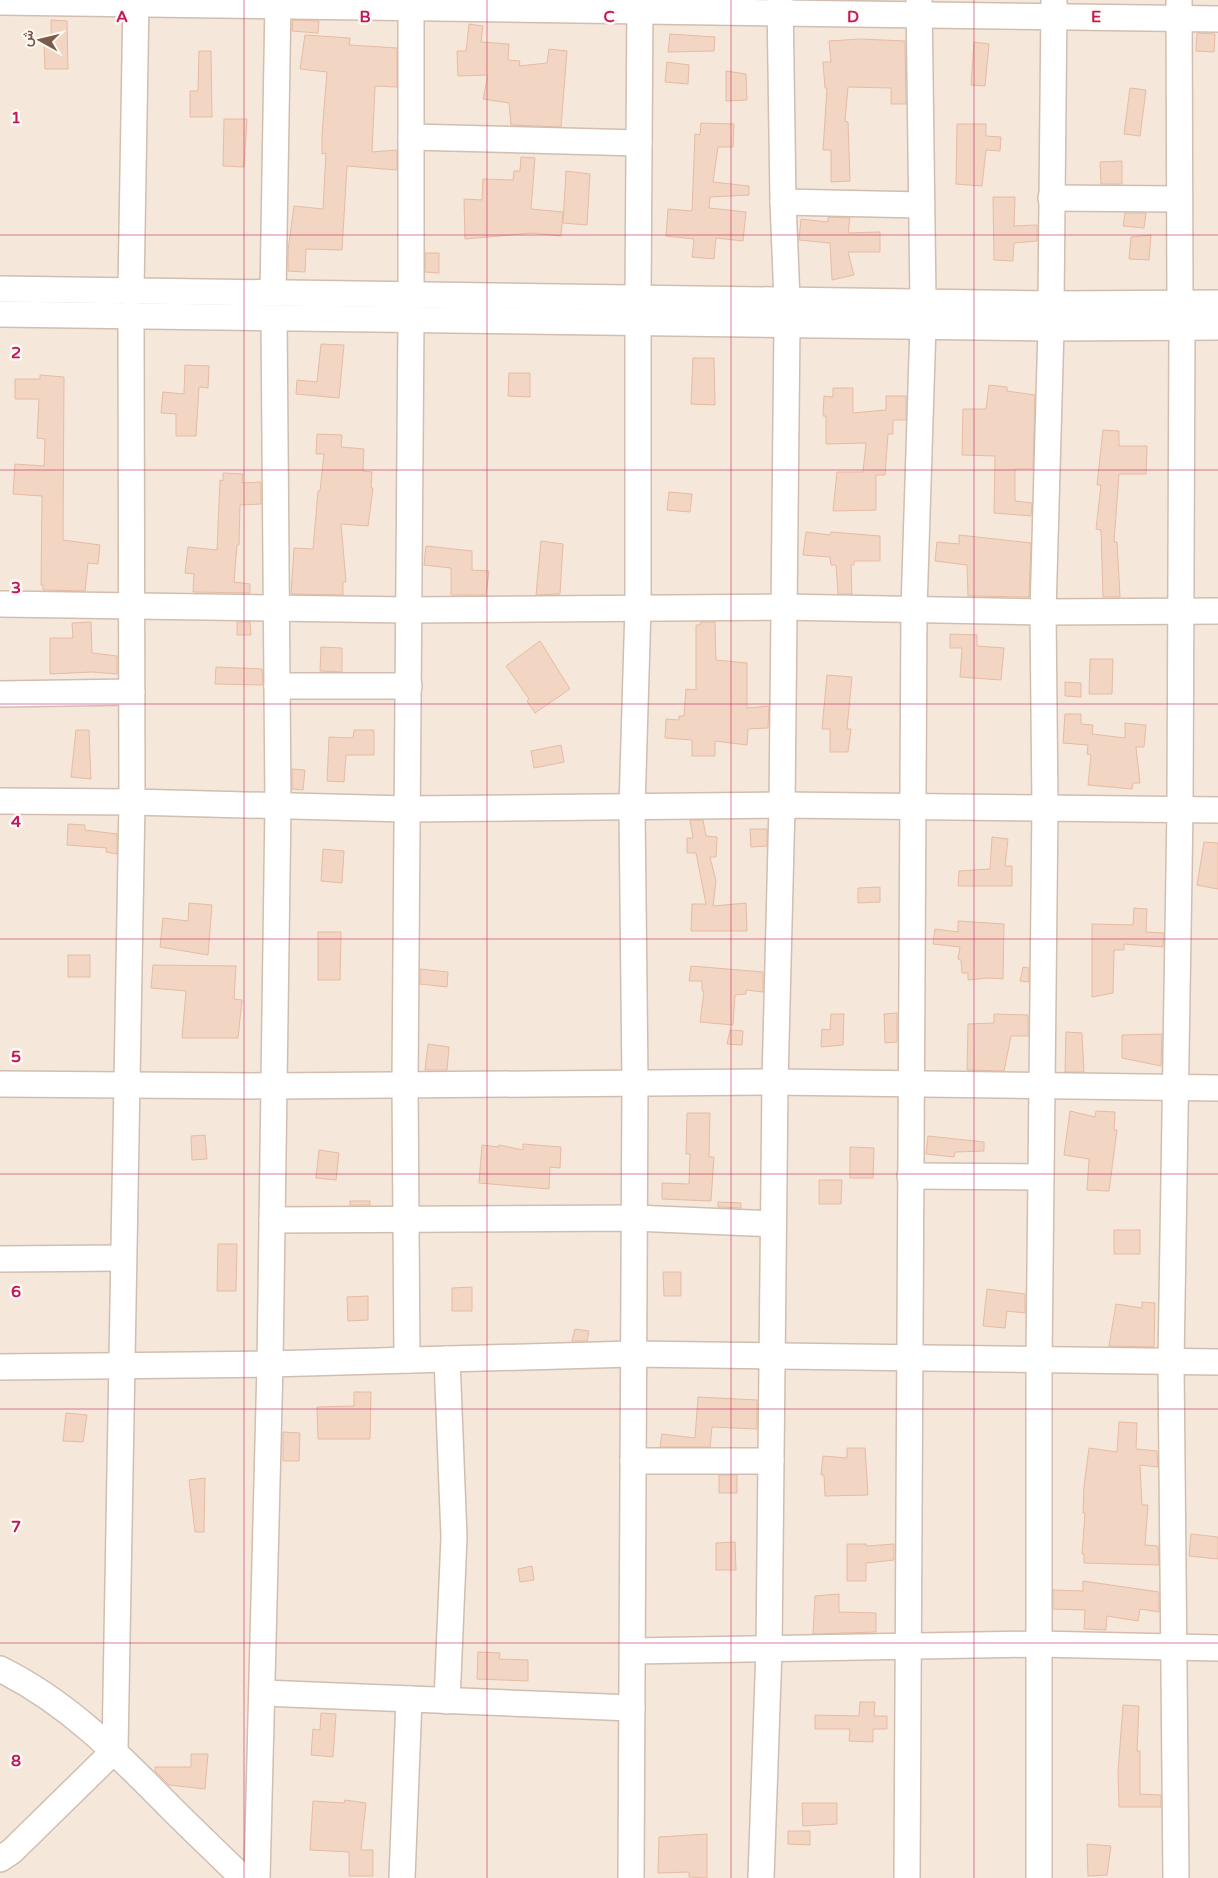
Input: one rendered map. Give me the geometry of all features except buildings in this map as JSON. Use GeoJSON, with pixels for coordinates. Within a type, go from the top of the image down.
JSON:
{"type":"FeatureCollection","features":[{"type":"Feature","properties":{"kind":"street"},"geometry":{"type":"LineString","coordinates":[[0,2],[1179,10],[1218,19]]}},
{"type":"Feature","properties":{"kind":"street"},"geometry":{"type":"LineString","coordinates":[[0,1859],[12,1851],[115,1750],[132,802],[131,302],[136,2]]}},
{"type":"Feature","properties":{"kind":"street"},"geometry":{"type":"LineString","coordinates":[[273,293],[278,3]]}},
{"type":"Feature","properties":{"kind":"street"},"geometry":{"type":"LineString","coordinates":[[411,4],[411,294]]}},
{"type":"Feature","properties":{"kind":"street"},"geometry":{"type":"LineString","coordinates":[[631,1878],[633,1651],[632,1354],[635,1081],[632,808],[638,607],[640,5]]}},
{"type":"Feature","properties":{"kind":"street"},"geometry":{"type":"LineString","coordinates":[[761,1878],[769,1648],[775,1082],[782,806],[782,607],[787,312],[780,6]]}},
{"type":"Feature","properties":{"kind":"street"},"geometry":{"type":"LineString","coordinates":[[919,8],[923,301]]}},
{"type":"Feature","properties":{"kind":"street"},"geometry":{"type":"LineString","coordinates":[[1039,1878],[1039,1360],[1045,807],[1043,612],[1051,316],[1054,9]]}},
{"type":"Feature","properties":{"kind":"street"},"geometry":{"type":"LineString","coordinates":[[1179,10],[1180,303]]}},
{"type":"Feature","properties":{"kind":"street"},"geometry":{"type":"LineString","coordinates":[[411,137],[639,143]]}},
{"type":"Feature","properties":{"kind":"street"},"geometry":{"type":"LineString","coordinates":[[1051,198],[1179,199]]}},
{"type":"Feature","properties":{"kind":"street"},"geometry":{"type":"LineString","coordinates":[[783,202],[921,205]]}},
{"type":"Feature","properties":{"kind":"street"},"geometry":{"type":"LineString","coordinates":[[0,289],[274,318],[411,319],[638,311],[787,312],[923,301],[1051,316],[1182,328],[1218,327]]}},
{"type":"Feature","properties":{"kind":"street"},"geometry":{"type":"LineString","coordinates":[[0,314],[131,302],[273,293],[411,294],[638,311]]}},
{"type":"Feature","properties":{"kind":"street"},"geometry":{"type":"LineString","coordinates":[[787,312],[923,325],[1051,316],[1180,303],[1218,303]]}},
{"type":"Feature","properties":{"kind":"street"},"geometry":{"type":"LineString","coordinates":[[257,1878],[270,1364],[278,806],[274,318]]}},
{"type":"Feature","properties":{"kind":"street"},"geometry":{"type":"LineString","coordinates":[[407,1360],[405,1220],[406,809],[409,686],[411,319]]}},
{"type":"Feature","properties":{"kind":"street"},"geometry":{"type":"LineString","coordinates":[[907,1878],[914,609],[923,325]]}},
{"type":"Feature","properties":{"kind":"street"},"geometry":{"type":"LineString","coordinates":[[1176,1878],[1171,1362],[1180,810],[1182,328]]}},
{"type":"Feature","properties":{"kind":"street"},"geometry":{"type":"LineString","coordinates":[[0,604],[132,604],[409,610],[782,607],[1043,612],[1218,611]]}},
{"type":"Feature","properties":{"kind":"street"},"geometry":{"type":"LineString","coordinates":[[277,686],[409,686]]}},
{"type":"Feature","properties":{"kind":"street"},"geometry":{"type":"LineString","coordinates":[[0,694],[132,692]]}},
{"type":"Feature","properties":{"kind":"street"},"geometry":{"type":"LineString","coordinates":[[0,801],[132,802],[406,809],[782,806],[1218,810]]}},
{"type":"Feature","properties":{"kind":"street"},"geometry":{"type":"LineString","coordinates":[[0,1084],[273,1086],[635,1081],[1218,1088]]}},
{"type":"Feature","properties":{"kind":"street"},"geometry":{"type":"LineString","coordinates":[[910,1176],[1041,1177]]}},
{"type":"Feature","properties":{"kind":"street"},"geometry":{"type":"LineString","coordinates":[[272,1220],[634,1218],[773,1224]]}},
{"type":"Feature","properties":{"kind":"street"},"geometry":{"type":"LineString","coordinates":[[0,1259],[123,1258]]}},
{"type":"Feature","properties":{"kind":"street"},"geometry":{"type":"LineString","coordinates":[[0,1366],[270,1364],[632,1354],[772,1358],[1218,1362]]}},
{"type":"Feature","properties":{"kind":"street"},"geometry":{"type":"LineString","coordinates":[[447,1359],[454,1537],[447,1701]]}},
{"type":"Feature","properties":{"kind":"street"},"geometry":{"type":"LineString","coordinates":[[633,1461],[771,1460]]}},
{"type":"Feature","properties":{"kind":"street"},"geometry":{"type":"LineString","coordinates":[[633,1651],[1038,1644],[1218,1648]]}},
{"type":"Feature","properties":{"kind":"street"},"geometry":{"type":"LineString","coordinates":[[0,1669],[31,1684],[86,1725],[115,1750],[243,1878]]}},
{"type":"Feature","properties":{"kind":"street"},"geometry":{"type":"LineString","coordinates":[[263,1693],[632,1708]]}},
{"type":"Feature","properties":{"kind":"street"},"geometry":{"type":"LineString","coordinates":[[402,1878],[409,1699]]}},
{"type":"Feature","properties":{"kind":"shaded area"},"geometry":{"type":"Polygon","coordinates":[[[0,0],[1218,0],[1218,1878],[0,1878],[0,0]]]}}]}
